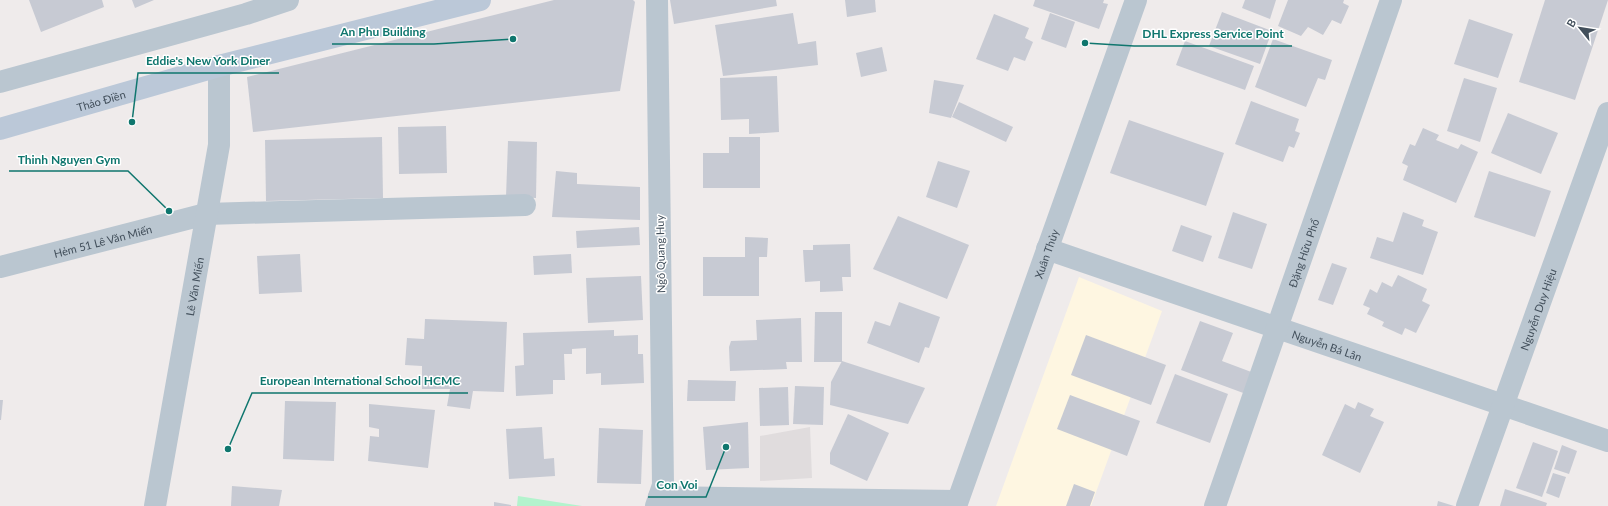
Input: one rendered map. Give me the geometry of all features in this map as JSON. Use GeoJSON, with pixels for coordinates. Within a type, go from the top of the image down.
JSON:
{"type":"FeatureCollection","features":[{"type":"Feature","properties":{"kind":"main road","name":"Thảo Điền"},"geometry":{"type":"LineString","coordinates":[[0,128],[220,66],[480,0]]}},
{"type":"Feature","properties":{"kind":"street"},"geometry":{"type":"LineString","coordinates":[[0,82],[243,7],[288,0]]}},
{"type":"Feature","properties":{"kind":"street","name":"Ngô Quang Huy"},"geometry":{"type":"LineString","coordinates":[[656,0],[663,485],[657,502]]}},
{"type":"Feature","properties":{"kind":"street","name":"Xuân Thủy"},"geometry":{"type":"LineString","coordinates":[[956,503],[1136,0]]}},
{"type":"Feature","properties":{"kind":"street","name":"Đặng Hữu Phổ"},"geometry":{"type":"LineString","coordinates":[[1215,506],[1391,0]]}},
{"type":"Feature","properties":{"kind":"street","name":"Lê Văn Miến"},"geometry":{"type":"LineString","coordinates":[[155,506],[219,145],[220,66]]}},
{"type":"Feature","properties":{"kind":"street","name":"Nguyễn Duy Hiệu"},"geometry":{"type":"LineString","coordinates":[[1467,506],[1608,113]]}},
{"type":"Feature","properties":{"kind":"street","name":"Hẻm 51 Lê Văn Miến"},"geometry":{"type":"LineString","coordinates":[[0,267],[206,214],[524,205]]}},
{"type":"Feature","properties":{"kind":"street","name":"Nguyễn Bá Lân"},"geometry":{"type":"LineString","coordinates":[[1047,249],[1608,441]]}},
{"type":"Feature","properties":{"kind":"street"},"geometry":{"type":"LineString","coordinates":[[657,502],[956,503]]}},
{"type":"Feature","properties":{"kind":"shaded area"},"geometry":{"type":"Polygon","coordinates":[[[1079,277],[1162,311],[1091,506],[996,506],[1079,277]]]}},
{"type":"Feature","properties":{"kind":"shaded area"},"geometry":{"type":"Polygon","coordinates":[[[810,427],[812,478],[760,481],[760,436],[810,427]]]}},
{"type":"Feature","properties":{"kind":"green space"},"geometry":{"type":"Polygon","coordinates":[[[518,496],[582,506],[517,506],[518,496]]]}},
{"type":"Feature","properties":{"kind":"building"},"geometry":{"type":"Polygon","coordinates":[[[29,0],[102,0],[104,7],[41,32],[29,0]]]}},
{"type":"Feature","properties":{"kind":"building"},"geometry":{"type":"Polygon","coordinates":[[[132,0],[154,0],[135,8],[132,0]]]}},
{"type":"Feature","properties":{"kind":"building"},"geometry":{"type":"Polygon","coordinates":[[[554,0],[633,0],[635,2],[620,91],[253,132],[247,77],[554,0]]]}},
{"type":"Feature","properties":{"kind":"building"},"geometry":{"type":"Polygon","coordinates":[[[670,0],[776,0],[777,6],[674,24],[670,0]]]}},
{"type":"Feature","properties":{"kind":"building"},"geometry":{"type":"Polygon","coordinates":[[[845,0],[875,0],[876,12],[847,17],[845,0]]]}},
{"type":"Feature","properties":{"kind":"building"},"geometry":{"type":"Polygon","coordinates":[[[1035,0],[1104,0],[1103,3],[1108,4],[1099,29],[1033,6],[1035,0]]]}},
{"type":"Feature","properties":{"kind":"building"},"geometry":{"type":"Polygon","coordinates":[[[1245,0],[1276,0],[1270,19],[1242,8],[1245,0]]]}},
{"type":"Feature","properties":{"kind":"building"},"geometry":{"type":"Polygon","coordinates":[[[1288,0],[1344,0],[1343,3],[1349,6],[1341,24],[1332,20],[1323,35],[1308,27],[1301,36],[1278,26],[1288,0]]]}},
{"type":"Feature","properties":{"kind":"building"},"geometry":{"type":"Polygon","coordinates":[[[1545,0],[1608,0],[1575,100],[1519,82],[1545,0]]]}},
{"type":"Feature","properties":{"kind":"building"},"geometry":{"type":"Polygon","coordinates":[[[1222,12],[1272,31],[1260,64],[1209,46],[1222,12]]]}},
{"type":"Feature","properties":{"kind":"building"},"geometry":{"type":"Polygon","coordinates":[[[793,13],[798,44],[816,41],[818,65],[723,76],[715,25],[793,13]]]}},
{"type":"Feature","properties":{"kind":"building"},"geometry":{"type":"Polygon","coordinates":[[[1050,13],[1075,22],[1066,48],[1041,39],[1050,13]]]}},
{"type":"Feature","properties":{"kind":"building"},"geometry":{"type":"Polygon","coordinates":[[[994,14],[1029,28],[1025,38],[1033,42],[1025,61],[1014,57],[1008,71],[976,59],[994,14]]]}},
{"type":"Feature","properties":{"kind":"building"},"geometry":{"type":"Polygon","coordinates":[[[1469,19],[1513,34],[1498,78],[1454,64],[1469,19]]]}},
{"type":"Feature","properties":{"kind":"building"},"geometry":{"type":"Polygon","coordinates":[[[1273,39],[1332,60],[1325,80],[1318,78],[1306,107],[1255,87],[1273,39]]]}},
{"type":"Feature","properties":{"kind":"building"},"geometry":{"type":"Polygon","coordinates":[[[1185,41],[1254,66],[1245,90],[1176,65],[1185,41]]]}},
{"type":"Feature","properties":{"kind":"building"},"geometry":{"type":"Polygon","coordinates":[[[882,47],[887,71],[861,77],[856,53],[882,47]]]}},
{"type":"Feature","properties":{"kind":"building"},"geometry":{"type":"Polygon","coordinates":[[[777,76],[779,132],[749,134],[749,119],[721,120],[720,78],[777,76]]]}},
{"type":"Feature","properties":{"kind":"building"},"geometry":{"type":"Polygon","coordinates":[[[1464,78],[1497,88],[1480,142],[1447,131],[1464,78]]]}},
{"type":"Feature","properties":{"kind":"building"},"geometry":{"type":"Polygon","coordinates":[[[934,80],[964,85],[951,118],[929,113],[934,80]]]}},
{"type":"Feature","properties":{"kind":"building"},"geometry":{"type":"Polygon","coordinates":[[[1251,101],[1299,119],[1295,131],[1300,133],[1294,148],[1289,146],[1283,162],[1235,144],[1251,101]]]}},
{"type":"Feature","properties":{"kind":"building"},"geometry":{"type":"Polygon","coordinates":[[[959,102],[1013,127],[1006,142],[952,117],[959,102]]]}},
{"type":"Feature","properties":{"kind":"building"},"geometry":{"type":"Polygon","coordinates":[[[1508,113],[1558,133],[1541,174],[1491,153],[1508,113]]]}},
{"type":"Feature","properties":{"kind":"building"},"geometry":{"type":"Polygon","coordinates":[[[1129,120],[1224,153],[1206,206],[1110,173],[1129,120]]]}},
{"type":"Feature","properties":{"kind":"building"},"geometry":{"type":"Polygon","coordinates":[[[446,126],[447,173],[399,174],[398,127],[446,126]]]}},
{"type":"Feature","properties":{"kind":"building"},"geometry":{"type":"Polygon","coordinates":[[[1423,128],[1439,135],[1436,140],[1458,149],[1461,144],[1478,152],[1456,203],[1403,180],[1408,166],[1402,163],[1410,144],[1415,146],[1423,128]]]}},
{"type":"Feature","properties":{"kind":"building"},"geometry":{"type":"Polygon","coordinates":[[[382,137],[383,198],[266,201],[265,140],[382,137]]]}},
{"type":"Feature","properties":{"kind":"building"},"geometry":{"type":"Polygon","coordinates":[[[729,137],[760,137],[760,188],[703,188],[703,153],[729,153],[729,137]]]}},
{"type":"Feature","properties":{"kind":"building"},"geometry":{"type":"Polygon","coordinates":[[[508,141],[537,142],[536,198],[506,197],[508,141]]]}},
{"type":"Feature","properties":{"kind":"building"},"geometry":{"type":"Polygon","coordinates":[[[938,161],[970,171],[957,208],[926,197],[938,161]]]}},
{"type":"Feature","properties":{"kind":"building"},"geometry":{"type":"Polygon","coordinates":[[[556,171],[577,173],[577,184],[640,187],[640,220],[552,217],[556,171]]]}},
{"type":"Feature","properties":{"kind":"building"},"geometry":{"type":"Polygon","coordinates":[[[1489,171],[1551,191],[1535,237],[1474,217],[1489,171]]]}},
{"type":"Feature","properties":{"kind":"building"},"geometry":{"type":"Polygon","coordinates":[[[1233,212],[1267,224],[1252,269],[1218,258],[1233,212]]]}},
{"type":"Feature","properties":{"kind":"building"},"geometry":{"type":"Polygon","coordinates":[[[1403,212],[1424,220],[1422,226],[1438,232],[1423,275],[1370,258],[1377,237],[1393,242],[1403,212]]]}},
{"type":"Feature","properties":{"kind":"building"},"geometry":{"type":"Polygon","coordinates":[[[898,216],[969,245],[947,299],[873,269],[898,216]]]}},
{"type":"Feature","properties":{"kind":"building"},"geometry":{"type":"Polygon","coordinates":[[[1181,225],[1212,236],[1203,262],[1172,251],[1181,225]]]}},
{"type":"Feature","properties":{"kind":"building"},"geometry":{"type":"Polygon","coordinates":[[[639,227],[640,245],[577,248],[576,231],[639,227]]]}},
{"type":"Feature","properties":{"kind":"building"},"geometry":{"type":"Polygon","coordinates":[[[745,237],[768,238],[767,257],[759,257],[759,296],[703,296],[703,257],[745,257],[745,237]]]}},
{"type":"Feature","properties":{"kind":"building"},"geometry":{"type":"Polygon","coordinates":[[[850,244],[851,277],[842,277],[843,291],[820,292],[820,281],[805,282],[803,250],[813,250],[813,245],[850,244]]]}},
{"type":"Feature","properties":{"kind":"building"},"geometry":{"type":"Polygon","coordinates":[[[300,254],[302,292],[259,294],[257,256],[300,254]]]}},
{"type":"Feature","properties":{"kind":"building"},"geometry":{"type":"Polygon","coordinates":[[[571,254],[572,273],[534,275],[533,256],[571,254]]]}},
{"type":"Feature","properties":{"kind":"building"},"geometry":{"type":"Polygon","coordinates":[[[1332,263],[1347,268],[1333,305],[1318,300],[1332,263]]]}},
{"type":"Feature","properties":{"kind":"building"},"geometry":{"type":"Polygon","coordinates":[[[1398,275],[1427,289],[1422,301],[1430,305],[1416,333],[1405,328],[1402,335],[1382,326],[1384,322],[1367,314],[1370,308],[1363,305],[1370,289],[1377,293],[1382,282],[1392,287],[1398,275]]]}},
{"type":"Feature","properties":{"kind":"building"},"geometry":{"type":"Polygon","coordinates":[[[641,276],[643,320],[588,323],[586,278],[641,276]]]}},
{"type":"Feature","properties":{"kind":"building"},"geometry":{"type":"Polygon","coordinates":[[[899,302],[940,317],[929,348],[925,347],[919,363],[867,343],[875,321],[890,326],[899,302]]]}},
{"type":"Feature","properties":{"kind":"building"},"geometry":{"type":"Polygon","coordinates":[[[815,312],[842,312],[842,362],[814,362],[815,312]]]}},
{"type":"Feature","properties":{"kind":"building"},"geometry":{"type":"Polygon","coordinates":[[[801,318],[802,362],[786,362],[787,369],[730,371],[729,347],[731,341],[757,340],[756,320],[801,318]]]}},
{"type":"Feature","properties":{"kind":"building"},"geometry":{"type":"Polygon","coordinates":[[[425,319],[507,322],[504,392],[473,391],[470,409],[447,406],[450,389],[422,389],[422,366],[405,365],[407,338],[424,339],[425,319]]]}},
{"type":"Feature","properties":{"kind":"building"},"geometry":{"type":"Polygon","coordinates":[[[1200,321],[1233,333],[1222,361],[1254,373],[1246,394],[1181,370],[1200,321]]]}},
{"type":"Feature","properties":{"kind":"building"},"geometry":{"type":"Polygon","coordinates":[[[614,330],[614,336],[638,335],[638,354],[643,354],[644,383],[601,385],[601,373],[586,374],[586,348],[572,349],[572,354],[564,354],[565,380],[553,380],[553,394],[516,396],[515,366],[524,365],[523,333],[614,330]]]}},
{"type":"Feature","properties":{"kind":"building"},"geometry":{"type":"Polygon","coordinates":[[[1086,335],[1166,365],[1151,405],[1071,375],[1086,335]]]}},
{"type":"Feature","properties":{"kind":"building"},"geometry":{"type":"Polygon","coordinates":[[[842,361],[925,388],[908,424],[830,405],[831,382],[842,361]]]}},
{"type":"Feature","properties":{"kind":"building"},"geometry":{"type":"Polygon","coordinates":[[[1175,374],[1228,394],[1210,443],[1156,423],[1175,374]]]}},
{"type":"Feature","properties":{"kind":"building"},"geometry":{"type":"Polygon","coordinates":[[[688,380],[736,381],[735,401],[687,401],[688,380]]]}},
{"type":"Feature","properties":{"kind":"building"},"geometry":{"type":"Polygon","coordinates":[[[795,386],[824,387],[823,425],[793,424],[795,386]]]}},
{"type":"Feature","properties":{"kind":"building"},"geometry":{"type":"Polygon","coordinates":[[[788,387],[789,425],[760,426],[759,388],[788,387]]]}},
{"type":"Feature","properties":{"kind":"building"},"geometry":{"type":"Polygon","coordinates":[[[1070,395],[1140,421],[1127,456],[1057,429],[1070,395]]]}},
{"type":"Feature","properties":{"kind":"building"},"geometry":{"type":"Polygon","coordinates":[[[0,400],[3,400],[1,420],[0,420],[0,400]]]}},
{"type":"Feature","properties":{"kind":"building"},"geometry":{"type":"Polygon","coordinates":[[[285,401],[336,402],[334,461],[283,459],[285,401]]]}},
{"type":"Feature","properties":{"kind":"building"},"geometry":{"type":"Polygon","coordinates":[[[1358,402],[1374,409],[1370,416],[1384,422],[1360,473],[1322,455],[1345,404],[1355,409],[1358,402]]]}},
{"type":"Feature","properties":{"kind":"building"},"geometry":{"type":"Polygon","coordinates":[[[369,404],[435,410],[428,468],[368,461],[370,436],[379,437],[379,429],[369,427],[369,404]]]}},
{"type":"Feature","properties":{"kind":"building"},"geometry":{"type":"Polygon","coordinates":[[[848,414],[889,433],[867,481],[830,464],[830,453],[848,414]]]}},
{"type":"Feature","properties":{"kind":"building"},"geometry":{"type":"Polygon","coordinates":[[[748,422],[749,468],[706,470],[703,427],[748,422]]]}},
{"type":"Feature","properties":{"kind":"building"},"geometry":{"type":"Polygon","coordinates":[[[542,427],[544,459],[554,458],[555,476],[509,479],[506,429],[542,427]]]}},
{"type":"Feature","properties":{"kind":"building"},"geometry":{"type":"Polygon","coordinates":[[[599,428],[643,430],[641,484],[597,483],[599,428]]]}},
{"type":"Feature","properties":{"kind":"building"},"geometry":{"type":"Polygon","coordinates":[[[1533,442],[1558,451],[1542,497],[1516,488],[1533,442]]]}},
{"type":"Feature","properties":{"kind":"building"},"geometry":{"type":"Polygon","coordinates":[[[1562,445],[1577,451],[1569,474],[1554,469],[1562,445]]]}},
{"type":"Feature","properties":{"kind":"building"},"geometry":{"type":"Polygon","coordinates":[[[1553,473],[1566,477],[1559,498],[1546,493],[1553,473]]]}},
{"type":"Feature","properties":{"kind":"building"},"geometry":{"type":"Polygon","coordinates":[[[1074,484],[1095,492],[1090,506],[1066,506],[1074,484]]]}},
{"type":"Feature","properties":{"kind":"building"},"geometry":{"type":"Polygon","coordinates":[[[232,486],[282,490],[279,506],[231,506],[232,486]]]}},
{"type":"Feature","properties":{"kind":"building"},"geometry":{"type":"Polygon","coordinates":[[[1505,489],[1547,503],[1546,506],[1500,506],[1505,489]]]}},
{"type":"Feature","properties":{"kind":"building"},"geometry":{"type":"Polygon","coordinates":[[[1438,501],[1454,506],[1437,506],[1438,501]]]}},
{"type":"Feature","properties":{"kind":"building"},"geometry":{"type":"Polygon","coordinates":[[[494,502],[511,505],[511,506],[494,506],[494,502]]]}},
{"type":"Feature","properties":{"kind":"place","name":"An Phu Building"},"geometry":{"type":"Point","coordinates":[513,39]}},
{"type":"Feature","properties":{"kind":"place","name":"DHL Express Service Point"},"geometry":{"type":"Point","coordinates":[1085,43]}},
{"type":"Feature","properties":{"kind":"place","name":"Eddie's New York Diner"},"geometry":{"type":"Point","coordinates":[132,122]}},
{"type":"Feature","properties":{"kind":"place","name":"Thinh Nguyen Gym"},"geometry":{"type":"Point","coordinates":[169,211]}},
{"type":"Feature","properties":{"kind":"place","name":"Con Voi"},"geometry":{"type":"Point","coordinates":[726,447]}},
{"type":"Feature","properties":{"kind":"place","name":"European International School HCMC"},"geometry":{"type":"Point","coordinates":[228,449]}}]}
